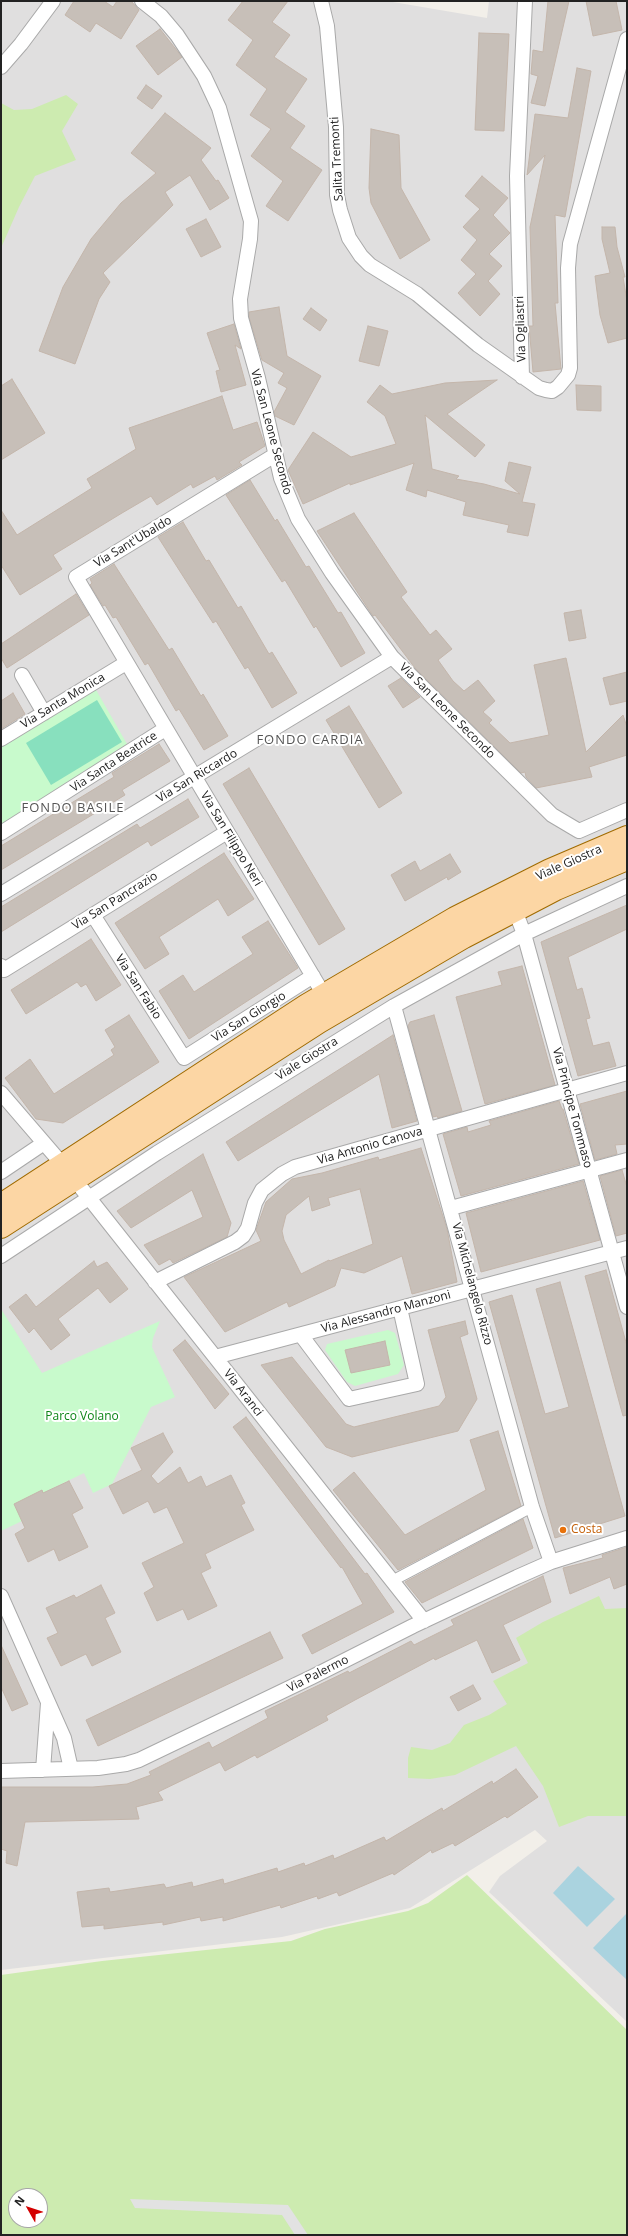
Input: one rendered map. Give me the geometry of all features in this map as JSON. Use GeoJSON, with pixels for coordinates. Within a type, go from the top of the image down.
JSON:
{"type":"FeatureCollection","features":[{"type":"Feature","properties":{"kind":"main road","name":"Viale Giostra"},"geometry":{"type":"LineString","coordinates":[[1,1227],[68,1172],[324,995],[455,918],[550,870],[627,837]]}},
{"type":"Feature","properties":{"kind":"main road","name":"Viale Giostra"},"geometry":{"type":"LineString","coordinates":[[1,1205],[68,1172],[464,937],[556,890],[627,859]]}},
{"type":"Feature","properties":{"kind":"street"},"geometry":{"type":"LineString","coordinates":[[1,67],[26,39],[53,1]]}},
{"type":"Feature","properties":{"kind":"street","name":"Via San Leone Secondo"},"geometry":{"type":"LineString","coordinates":[[142,1],[161,16],[177,35],[204,76],[221,116],[251,221],[240,308],[281,478],[298,519],[332,573],[392,657],[552,815],[579,831]]}},
{"type":"Feature","properties":{"kind":"street","name":"Salita Tremonti"},"geometry":{"type":"LineString","coordinates":[[321,1],[327,26],[336,127],[337,195],[349,238],[361,256],[370,265],[431,305],[478,345],[522,376]]}},
{"type":"Feature","properties":{"kind":"street","name":"Via Ogliastri"},"geometry":{"type":"LineString","coordinates":[[525,1],[517,176],[522,376],[538,388],[552,390],[564,382],[568,375],[570,361],[568,268],[570,244],[627,39]]}},
{"type":"Feature","properties":{"kind":"street","name":"Via Sant'Ubaldo"},"geometry":{"type":"LineString","coordinates":[[126,663],[76,577],[275,455]]}},
{"type":"Feature","properties":{"kind":"street","name":"Via San Riccardo"},"geometry":{"type":"LineString","coordinates":[[1,894],[392,657]]}},
{"type":"Feature","properties":{"kind":"street","name":"Via Santa Monica"},"geometry":{"type":"LineString","coordinates":[[1,739],[126,663]]}},
{"type":"Feature","properties":{"kind":"street","name":"Via San Filippo Neri"},"geometry":{"type":"LineString","coordinates":[[126,663],[324,995]]}},
{"type":"Feature","properties":{"kind":"street"},"geometry":{"type":"LineString","coordinates":[[22,675],[44,713]]}},
{"type":"Feature","properties":{"kind":"street","name":"Via Santa Beatrice"},"geometry":{"type":"LineString","coordinates":[[1,833],[165,729]]}},
{"type":"Feature","properties":{"kind":"street"},"geometry":{"type":"LineString","coordinates":[[589,853],[579,831],[627,810]]}},
{"type":"Feature","properties":{"kind":"street","name":"Via San Pancrazio"},"geometry":{"type":"LineString","coordinates":[[2,968],[227,832]]}},
{"type":"Feature","properties":{"kind":"street","name":"Viale Giostra"},"geometry":{"type":"LineString","coordinates":[[1,1256],[88,1198],[326,1047],[394,1006],[524,934],[627,886]]}},
{"type":"Feature","properties":{"kind":"street","name":"Via Principe Tommaso"},"geometry":{"type":"LineString","coordinates":[[515,910],[524,934],[627,1307]]}},
{"type":"Feature","properties":{"kind":"street","name":"Via San Fabio"},"geometry":{"type":"LineString","coordinates":[[92,915],[184,1058]]}},
{"type":"Feature","properties":{"kind":"street","name":"Via San Giorgio"},"geometry":{"type":"LineString","coordinates":[[184,1058],[313,976]]}},
{"type":"Feature","properties":{"kind":"street","name":"Via Michelangelo Rizzo"},"geometry":{"type":"LineString","coordinates":[[394,1006],[427,1130],[451,1208],[532,1507],[551,1562]]}},
{"type":"Feature","properties":{"kind":"street","name":"Via Antonio Canova"},"geometry":{"type":"LineString","coordinates":[[155,1282],[235,1242],[248,1228],[254,1203],[262,1190],[282,1174],[295,1168],[627,1073]]}},
{"type":"Feature","properties":{"kind":"street","name":"Via Aranci"},"geometry":{"type":"LineString","coordinates":[[1,1093],[68,1172],[424,1621]]}},
{"type":"Feature","properties":{"kind":"street"},"geometry":{"type":"LineString","coordinates":[[1,1172],[44,1143]]}},
{"type":"Feature","properties":{"kind":"street"},"geometry":{"type":"LineString","coordinates":[[451,1208],[627,1160]]}},
{"type":"Feature","properties":{"kind":"street","name":"Via Alessandro Manzoni"},"geometry":{"type":"LineString","coordinates":[[215,1357],[627,1248]]}},
{"type":"Feature","properties":{"kind":"street"},"geometry":{"type":"LineString","coordinates":[[301,1335],[349,1399],[417,1384],[400,1308]]}},
{"type":"Feature","properties":{"kind":"street"},"geometry":{"type":"LineString","coordinates":[[392,1581],[532,1507]]}},
{"type":"Feature","properties":{"kind":"street","name":"Via Palermo"},"geometry":{"type":"LineString","coordinates":[[1,1771],[71,1769],[126,1764],[152,1755],[424,1621],[551,1562],[627,1538]]}},
{"type":"Feature","properties":{"kind":"street"},"geometry":{"type":"LineString","coordinates":[[1,1596],[64,1738],[71,1769]]}},
{"type":"Feature","properties":{"kind":"street"},"geometry":{"type":"LineString","coordinates":[[43,1770],[48,1700]]}},
{"type":"Feature","properties":{"kind":"shaded area"},"geometry":{"type":"Polygon","coordinates":[[[1,1],[387,1],[487,18],[489,1],[627,1],[627,2022],[489,1892],[500,1876],[547,1841],[535,1830],[410,1908],[282,1937],[1,1970],[1,1]]]}},
{"type":"Feature","properties":{"kind":"shaded area"},"geometry":{"type":"Polygon","coordinates":[[[130,2199],[288,2205],[308,2235],[295,2235],[282,2215],[135,2208],[130,2199]]]}},
{"type":"Feature","properties":{"kind":"green space"},"geometry":{"type":"Polygon","coordinates":[[[66,95],[78,104],[62,131],[76,160],[35,176],[19,207],[1,248],[1,103],[14,110],[32,109],[66,95]]]}},
{"type":"Feature","properties":{"kind":"green space"},"geometry":{"type":"Polygon","coordinates":[[[95,688],[127,744],[1,826],[1,746],[95,688]]]}},
{"type":"Feature","properties":{"kind":"green space"},"geometry":{"type":"Polygon","coordinates":[[[97,700],[122,742],[51,785],[26,743],[97,700]]]}},
{"type":"Feature","properties":{"kind":"green space","name":"Parco Volano"},"geometry":{"type":"Polygon","coordinates":[[[1,1309],[42,1373],[160,1321],[153,1338],[152,1347],[175,1397],[151,1407],[112,1484],[93,1493],[84,1473],[43,1493],[42,1490],[14,1504],[22,1521],[1,1531],[1,1309]]]}},
{"type":"Feature","properties":{"kind":"green space"},"geometry":{"type":"Polygon","coordinates":[[[388,1330],[395,1333],[404,1365],[398,1374],[355,1386],[347,1382],[325,1350],[327,1344],[388,1330]]]}},
{"type":"Feature","properties":{"kind":"green space"},"geometry":{"type":"Polygon","coordinates":[[[599,1596],[605,1609],[627,1608],[627,1816],[588,1816],[559,1827],[543,1786],[516,1746],[455,1775],[430,1779],[408,1778],[408,1758],[411,1747],[432,1750],[450,1743],[464,1725],[489,1715],[507,1704],[493,1681],[528,1663],[516,1638],[543,1622],[599,1596]]]}},
{"type":"Feature","properties":{"kind":"green space"},"geometry":{"type":"Polygon","coordinates":[[[467,1875],[627,2030],[627,2235],[1,2235],[1,1975],[102,1961],[291,1941],[325,1929],[408,1911],[428,1903],[467,1875]]]}},
{"type":"Feature","properties":{"kind":"water"},"geometry":{"type":"Polygon","coordinates":[[[578,1866],[615,1899],[587,1927],[553,1893],[578,1866]]]}},
{"type":"Feature","properties":{"kind":"water"},"geometry":{"type":"Polygon","coordinates":[[[627,1913],[627,1980],[593,1948],[627,1913]]]}},
{"type":"Feature","properties":{"kind":"building"},"geometry":{"type":"Polygon","coordinates":[[[74,1],[104,1],[113,7],[117,1],[131,1],[139,10],[121,39],[96,23],[90,32],[65,15],[74,1]]]}},
{"type":"Feature","properties":{"kind":"building"},"geometry":{"type":"Polygon","coordinates":[[[243,1],[288,1],[272,22],[290,35],[274,57],[307,79],[285,112],[305,126],[290,148],[322,170],[288,221],[266,206],[283,181],[251,156],[271,129],[250,115],[267,89],[236,65],[253,40],[228,20],[243,1]]]}},
{"type":"Feature","properties":{"kind":"building"},"geometry":{"type":"Polygon","coordinates":[[[548,1],[569,1],[545,106],[531,103],[538,76],[531,74],[533,50],[543,52],[548,1]]]}},
{"type":"Feature","properties":{"kind":"building"},"geometry":{"type":"Polygon","coordinates":[[[586,1],[616,1],[622,30],[593,36],[586,1]]]}},
{"type":"Feature","properties":{"kind":"building"},"geometry":{"type":"Polygon","coordinates":[[[160,29],[182,57],[158,75],[136,46],[160,29]]]}},
{"type":"Feature","properties":{"kind":"building"},"geometry":{"type":"Polygon","coordinates":[[[479,33],[509,34],[504,131],[475,130],[479,33]]]}},
{"type":"Feature","properties":{"kind":"building"},"geometry":{"type":"Polygon","coordinates":[[[577,68],[591,71],[565,217],[555,215],[558,303],[555,303],[561,369],[533,372],[529,326],[533,326],[530,227],[545,155],[527,175],[535,114],[568,118],[577,68]]]}},
{"type":"Feature","properties":{"kind":"building"},"geometry":{"type":"Polygon","coordinates":[[[146,85],[162,96],[152,109],[137,98],[146,85]]]}},
{"type":"Feature","properties":{"kind":"building"},"geometry":{"type":"Polygon","coordinates":[[[165,113],[211,148],[201,160],[216,181],[218,180],[229,198],[210,210],[190,175],[165,192],[173,205],[103,273],[110,282],[99,299],[75,364],[39,351],[63,287],[91,239],[121,203],[156,173],[131,153],[165,113]]]}},
{"type":"Feature","properties":{"kind":"building"},"geometry":{"type":"Polygon","coordinates":[[[371,129],[399,135],[401,188],[430,240],[400,259],[371,203],[369,188],[371,129]]]}},
{"type":"Feature","properties":{"kind":"building"},"geometry":{"type":"Polygon","coordinates":[[[482,176],[508,198],[493,215],[510,233],[489,254],[502,266],[488,281],[500,294],[480,316],[458,293],[476,274],[461,260],[477,240],[463,227],[480,209],[465,196],[482,176]]]}},
{"type":"Feature","properties":{"kind":"building"},"geometry":{"type":"Polygon","coordinates":[[[206,219],[221,247],[201,257],[186,229],[206,219]]]}},
{"type":"Feature","properties":{"kind":"building"},"geometry":{"type":"Polygon","coordinates":[[[602,227],[615,227],[617,247],[625,277],[623,277],[627,301],[627,338],[608,343],[600,315],[595,276],[610,273],[602,239],[602,227]]]}},
{"type":"Feature","properties":{"kind":"building"},"geometry":{"type":"Polygon","coordinates":[[[279,307],[287,356],[321,376],[294,425],[275,416],[274,412],[287,388],[278,383],[284,373],[262,360],[249,317],[249,312],[279,307]]]}},
{"type":"Feature","properties":{"kind":"building"},"geometry":{"type":"Polygon","coordinates":[[[311,308],[327,320],[320,331],[303,319],[311,308]]]}},
{"type":"Feature","properties":{"kind":"building"},"geometry":{"type":"Polygon","coordinates":[[[234,324],[241,349],[235,345],[246,385],[221,392],[216,371],[220,370],[207,333],[234,324]]]}},
{"type":"Feature","properties":{"kind":"building"},"geometry":{"type":"Polygon","coordinates":[[[368,326],[388,331],[379,366],[359,361],[368,326]]]}},
{"type":"Feature","properties":{"kind":"building"},"geometry":{"type":"Polygon","coordinates":[[[12,379],[45,433],[1,460],[1,386],[12,379]]]}},
{"type":"Feature","properties":{"kind":"building"},"geometry":{"type":"Polygon","coordinates":[[[497,380],[447,414],[485,445],[475,457],[425,415],[432,469],[459,476],[456,479],[484,484],[520,494],[505,481],[509,462],[531,467],[522,502],[535,504],[528,536],[507,532],[509,525],[463,515],[466,502],[427,490],[426,497],[406,490],[414,463],[350,485],[350,483],[303,504],[288,470],[313,432],[351,457],[396,444],[385,416],[367,402],[380,385],[392,394],[445,383],[497,380]]]}},
{"type":"Feature","properties":{"kind":"building"},"geometry":{"type":"Polygon","coordinates":[[[576,385],[601,386],[601,411],[577,410],[576,385]]]}},
{"type":"Feature","properties":{"kind":"building"},"geometry":{"type":"Polygon","coordinates":[[[222,396],[233,430],[257,422],[265,446],[239,462],[242,465],[217,480],[215,476],[193,488],[191,484],[157,505],[151,496],[122,513],[53,555],[62,569],[20,595],[1,565],[1,510],[17,535],[92,488],[87,479],[136,449],[129,428],[222,396]]]}},
{"type":"Feature","properties":{"kind":"building"},"geometry":{"type":"Polygon","coordinates":[[[250,480],[275,521],[277,519],[306,567],[309,566],[338,613],[341,612],[365,653],[341,667],[316,626],[314,628],[285,580],[282,582],[226,495],[250,480]]]}},
{"type":"Feature","properties":{"kind":"building"},"geometry":{"type":"Polygon","coordinates":[[[354,513],[407,592],[401,597],[430,635],[436,630],[452,649],[438,660],[453,681],[464,691],[478,680],[495,701],[483,712],[492,720],[489,723],[510,743],[549,735],[534,665],[566,658],[586,752],[623,715],[627,727],[627,755],[589,767],[592,777],[536,788],[526,777],[525,772],[521,773],[415,668],[375,615],[373,616],[317,531],[354,513]]]}},
{"type":"Feature","properties":{"kind":"building"},"geometry":{"type":"Polygon","coordinates":[[[183,522],[206,561],[209,560],[238,608],[241,606],[269,654],[272,652],[297,693],[272,708],[248,667],[245,669],[216,621],[213,623],[158,537],[183,522]]]}},
{"type":"Feature","properties":{"kind":"building"},"geometry":{"type":"Polygon","coordinates":[[[114,564],[169,650],[172,648],[201,696],[203,694],[228,736],[204,750],[179,709],[176,711],[148,663],[145,665],[116,617],[113,618],[105,605],[103,606],[90,585],[92,583],[90,579],[114,564]]]}},
{"type":"Feature","properties":{"kind":"building"},"geometry":{"type":"Polygon","coordinates":[[[76,594],[89,615],[7,668],[1,658],[1,644],[76,594]]]}},
{"type":"Feature","properties":{"kind":"building"},"geometry":{"type":"Polygon","coordinates":[[[581,610],[586,638],[569,641],[564,613],[581,610]]]}},
{"type":"Feature","properties":{"kind":"building"},"geometry":{"type":"Polygon","coordinates":[[[627,672],[627,701],[610,705],[603,678],[627,672]]]}},
{"type":"Feature","properties":{"kind":"building"},"geometry":{"type":"Polygon","coordinates":[[[401,678],[420,697],[403,708],[388,686],[401,678]]]}},
{"type":"Feature","properties":{"kind":"building"},"geometry":{"type":"Polygon","coordinates":[[[13,693],[25,714],[1,729],[1,701],[13,693]]]}},
{"type":"Feature","properties":{"kind":"building"},"geometry":{"type":"Polygon","coordinates":[[[349,706],[402,793],[379,808],[326,720],[349,706]]]}},
{"type":"Feature","properties":{"kind":"building"},"geometry":{"type":"Polygon","coordinates":[[[159,744],[170,761],[122,790],[125,795],[1,870],[1,846],[114,777],[112,773],[159,744]]]}},
{"type":"Feature","properties":{"kind":"building"},"geometry":{"type":"Polygon","coordinates":[[[249,768],[345,929],[319,945],[223,784],[249,768]]]}},
{"type":"Feature","properties":{"kind":"building"},"geometry":{"type":"Polygon","coordinates":[[[188,799],[199,817],[151,846],[148,841],[1,932],[1,907],[137,824],[140,828],[188,799]]]}},
{"type":"Feature","properties":{"kind":"building"},"geometry":{"type":"Polygon","coordinates":[[[224,853],[254,899],[228,916],[218,899],[159,937],[169,954],[145,969],[115,923],[224,853]]]}},
{"type":"Feature","properties":{"kind":"building"},"geometry":{"type":"Polygon","coordinates":[[[450,854],[461,872],[448,880],[447,877],[405,901],[391,875],[415,861],[420,871],[450,854]]]}},
{"type":"Feature","properties":{"kind":"building"},"geometry":{"type":"Polygon","coordinates":[[[627,905],[627,929],[568,957],[577,990],[582,988],[590,1018],[586,1019],[593,1046],[609,1042],[616,1066],[578,1076],[541,942],[627,905]]]}},
{"type":"Feature","properties":{"kind":"building"},"geometry":{"type":"Polygon","coordinates":[[[268,921],[298,968],[189,1039],[159,991],[183,975],[194,992],[253,954],[242,937],[268,921]]]}},
{"type":"Feature","properties":{"kind":"building"},"geometry":{"type":"Polygon","coordinates":[[[91,939],[121,985],[96,1001],[86,984],[81,987],[77,982],[26,1014],[11,990],[91,939]]]}},
{"type":"Feature","properties":{"kind":"building"},"geometry":{"type":"Polygon","coordinates":[[[522,966],[555,1085],[485,1104],[456,997],[502,985],[498,972],[522,966]]]}},
{"type":"Feature","properties":{"kind":"building"},"geometry":{"type":"Polygon","coordinates":[[[129,1015],[159,1062],[63,1123],[36,1119],[5,1078],[30,1059],[54,1094],[114,1055],[111,1050],[115,1047],[105,1030],[129,1015]]]}},
{"type":"Feature","properties":{"kind":"building"},"geometry":{"type":"Polygon","coordinates":[[[434,1015],[462,1111],[438,1118],[437,1116],[433,1117],[408,1026],[410,1022],[434,1015]]]}},
{"type":"Feature","properties":{"kind":"building"},"geometry":{"type":"Polygon","coordinates":[[[393,1035],[417,1121],[392,1128],[379,1074],[238,1161],[226,1142],[393,1035]]]}},
{"type":"Feature","properties":{"kind":"building"},"geometry":{"type":"Polygon","coordinates":[[[627,1091],[627,1144],[615,1145],[617,1154],[595,1160],[580,1104],[627,1091]]]}},
{"type":"Feature","properties":{"kind":"building"},"geometry":{"type":"Polygon","coordinates":[[[559,1101],[563,1109],[579,1164],[461,1196],[443,1134],[467,1127],[468,1132],[491,1125],[489,1121],[559,1101]]]}},
{"type":"Feature","properties":{"kind":"building"},"geometry":{"type":"Polygon","coordinates":[[[421,1148],[447,1229],[457,1282],[412,1294],[402,1256],[364,1273],[341,1268],[335,1286],[289,1307],[287,1302],[225,1332],[184,1277],[261,1241],[256,1230],[266,1202],[292,1179],[322,1173],[378,1157],[379,1160],[421,1148]],[[360,1189],[328,1198],[330,1205],[312,1211],[309,1196],[286,1215],[282,1231],[284,1240],[301,1274],[329,1260],[330,1261],[373,1244],[360,1189]]]}},
{"type":"Feature","properties":{"kind":"building"},"geometry":{"type":"Polygon","coordinates":[[[203,1154],[231,1223],[227,1237],[173,1263],[170,1259],[159,1265],[144,1245],[203,1217],[192,1190],[131,1228],[117,1211],[203,1154]]]}},
{"type":"Feature","properties":{"kind":"building"},"geometry":{"type":"Polygon","coordinates":[[[622,1170],[627,1187],[627,1233],[616,1236],[600,1176],[622,1170]]]}},
{"type":"Feature","properties":{"kind":"building"},"geometry":{"type":"Polygon","coordinates":[[[583,1181],[600,1240],[481,1272],[466,1213],[583,1181]]]}},
{"type":"Feature","properties":{"kind":"building"},"geometry":{"type":"Polygon","coordinates":[[[94,1261],[97,1267],[107,1262],[128,1289],[110,1303],[98,1288],[58,1319],[70,1335],[51,1350],[34,1328],[29,1333],[9,1307],[26,1294],[36,1307],[94,1261]]]}},
{"type":"Feature","properties":{"kind":"building"},"geometry":{"type":"Polygon","coordinates":[[[606,1270],[627,1346],[627,1415],[623,1416],[585,1276],[606,1270]]]}},
{"type":"Feature","properties":{"kind":"building"},"geometry":{"type":"Polygon","coordinates":[[[560,1282],[625,1516],[555,1538],[489,1302],[512,1295],[545,1414],[569,1407],[536,1289],[560,1282]]]}},
{"type":"Feature","properties":{"kind":"building"},"geometry":{"type":"Polygon","coordinates":[[[465,1321],[468,1334],[460,1337],[477,1399],[458,1431],[352,1457],[326,1447],[261,1365],[292,1357],[346,1424],[354,1427],[439,1406],[446,1397],[428,1330],[465,1321]]]}},
{"type":"Feature","properties":{"kind":"building"},"geometry":{"type":"Polygon","coordinates":[[[185,1340],[229,1394],[215,1409],[173,1350],[185,1340]]]}},
{"type":"Feature","properties":{"kind":"building"},"geometry":{"type":"Polygon","coordinates":[[[385,1341],[390,1365],[351,1373],[345,1350],[385,1341]]]}},
{"type":"Feature","properties":{"kind":"building"},"geometry":{"type":"Polygon","coordinates":[[[246,1417],[365,1574],[367,1573],[394,1612],[312,1654],[302,1635],[363,1604],[342,1567],[341,1568],[233,1427],[246,1417]]]}},
{"type":"Feature","properties":{"kind":"building"},"geometry":{"type":"Polygon","coordinates":[[[498,1431],[521,1506],[398,1570],[333,1490],[354,1472],[405,1535],[486,1490],[470,1440],[498,1431]]]}},
{"type":"Feature","properties":{"kind":"building"},"geometry":{"type":"Polygon","coordinates":[[[163,1433],[173,1452],[151,1476],[158,1484],[180,1467],[188,1483],[201,1476],[206,1487],[231,1475],[245,1503],[241,1505],[254,1530],[205,1554],[211,1568],[201,1573],[217,1606],[188,1620],[183,1609],[157,1621],[144,1593],[154,1587],[142,1563],[184,1543],[167,1507],[154,1513],[148,1501],[123,1514],[109,1486],[142,1470],[131,1448],[163,1433]]]}},
{"type":"Feature","properties":{"kind":"building"},"geometry":{"type":"Polygon","coordinates":[[[69,1481],[83,1508],[72,1514],[88,1547],[59,1561],[54,1549],[28,1562],[15,1534],[25,1528],[14,1504],[42,1490],[43,1493],[69,1481]]]}},
{"type":"Feature","properties":{"kind":"building"},"geometry":{"type":"Polygon","coordinates":[[[523,1519],[533,1548],[422,1603],[405,1582],[523,1519]]]}},
{"type":"Feature","properties":{"kind":"building"},"geometry":{"type":"Polygon","coordinates":[[[627,1547],[627,1584],[614,1589],[610,1577],[570,1594],[563,1568],[603,1558],[602,1555],[627,1547]]]}},
{"type":"Feature","properties":{"kind":"building"},"geometry":{"type":"Polygon","coordinates":[[[543,1576],[551,1602],[503,1625],[520,1660],[492,1673],[477,1640],[435,1660],[434,1658],[355,1700],[326,1716],[328,1720],[257,1758],[255,1755],[225,1771],[220,1762],[158,1792],[163,1800],[136,1807],[139,1819],[25,1822],[17,1866],[6,1863],[7,1851],[1,1849],[1,1787],[93,1787],[127,1784],[151,1775],[149,1772],[209,1742],[212,1748],[268,1718],[265,1711],[348,1671],[349,1673],[411,1641],[414,1645],[454,1625],[451,1620],[543,1576]]]}},
{"type":"Feature","properties":{"kind":"building"},"geometry":{"type":"Polygon","coordinates":[[[101,1585],[115,1613],[105,1618],[121,1652],[92,1666],[86,1654],[61,1666],[47,1638],[58,1633],[46,1608],[74,1595],[76,1598],[101,1585]]]}},
{"type":"Feature","properties":{"kind":"building"},"geometry":{"type":"Polygon","coordinates":[[[270,1632],[283,1658],[98,1746],[86,1720],[270,1632]]]}},
{"type":"Feature","properties":{"kind":"building"},"geometry":{"type":"Polygon","coordinates":[[[1,1645],[28,1704],[12,1711],[1,1687],[1,1645]]]}},
{"type":"Feature","properties":{"kind":"building"},"geometry":{"type":"Polygon","coordinates":[[[473,1685],[481,1699],[458,1711],[450,1697],[473,1685]]]}},
{"type":"Feature","properties":{"kind":"building"},"geometry":{"type":"Polygon","coordinates":[[[516,1769],[538,1797],[507,1818],[505,1816],[455,1846],[453,1843],[432,1853],[431,1850],[394,1875],[393,1873],[339,1896],[337,1892],[318,1899],[317,1896],[281,1908],[280,1905],[223,1921],[223,1917],[201,1921],[200,1917],[163,1925],[163,1922],[104,1929],[104,1925],[82,1927],[77,1892],[109,1888],[110,1892],[164,1884],[166,1888],[192,1882],[193,1887],[223,1879],[224,1884],[277,1868],[278,1872],[304,1863],[305,1866],[333,1855],[334,1859],[384,1837],[386,1841],[442,1808],[443,1811],[492,1781],[493,1784],[516,1769]]]}},
{"type":"Feature","properties":{"kind":"place","name":"Costa"},"geometry":{"type":"Point","coordinates":[563,1530]}},
{"type":"Feature","properties":{"kind":"district","name":"FONDO CARDIA"},"geometry":{"type":"Point","coordinates":[310,740]}},
{"type":"Feature","properties":{"kind":"district","name":"FONDO BASILE"},"geometry":{"type":"Point","coordinates":[73,808]}}]}
